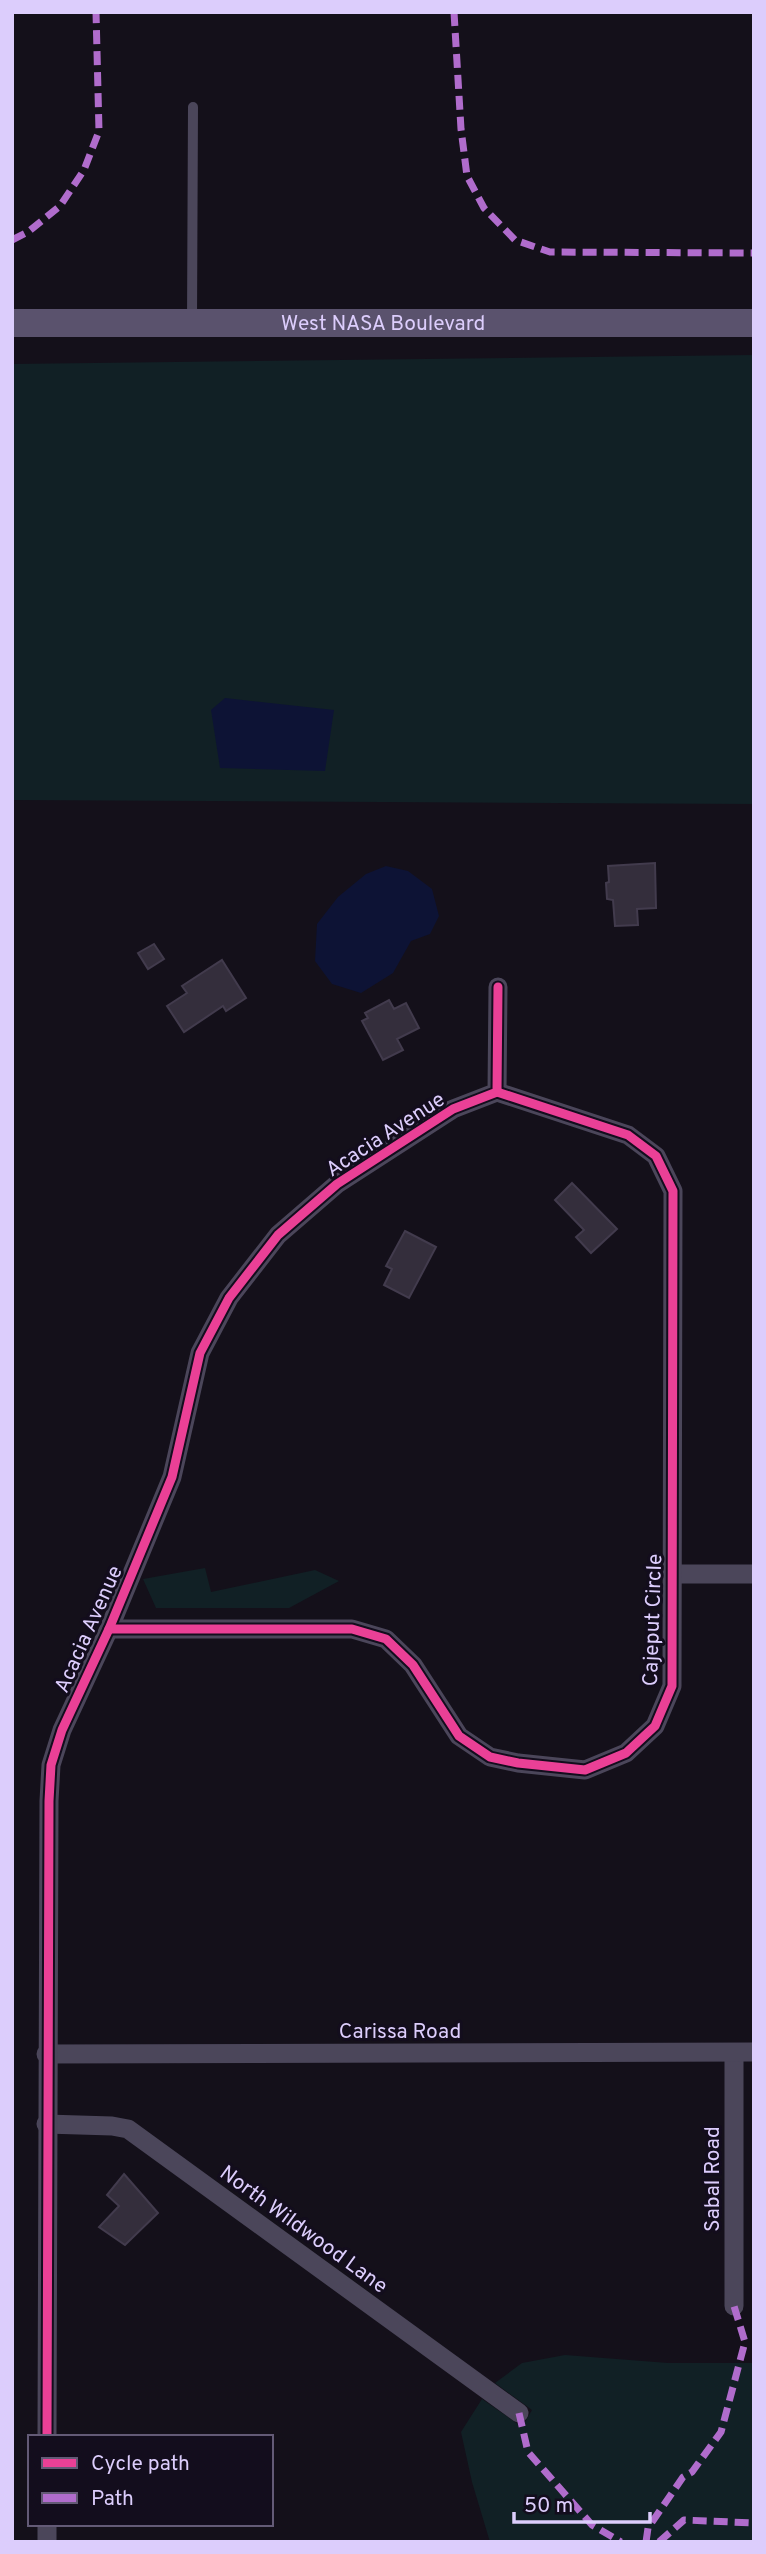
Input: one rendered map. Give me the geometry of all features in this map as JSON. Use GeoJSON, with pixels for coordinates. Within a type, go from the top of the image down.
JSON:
{"type":"FeatureCollection","features":[{"type":"Feature","properties":{"kind":"main road","name":"West NASA Boulevard"},"geometry":{"type":"LineString","coordinates":[[12,323],[754,323]]}},
{"type":"Feature","properties":{"kind":"street"},"geometry":{"type":"LineString","coordinates":[[497,1093],[498,987]]}},
{"type":"Feature","properties":{"kind":"street","name":"Cajeput Circle"},"geometry":{"type":"LineString","coordinates":[[109,1629],[352,1629],[386,1639],[413,1665],[459,1736],[490,1757],[518,1763],[585,1770],[626,1753],[655,1726],[672,1686],[673,1191],[656,1156],[628,1135],[497,1093]]}},
{"type":"Feature","properties":{"kind":"street","name":"Acacia Avenue"},"geometry":{"type":"LineString","coordinates":[[47,2435],[48,1801],[51,1765],[62,1730],[109,1629],[172,1477],[200,1353],[229,1297],[278,1235],[337,1184],[453,1109],[497,1093]]}},
{"type":"Feature","properties":{"kind":"street"},"geometry":{"type":"LineString","coordinates":[[672,1574],[754,1574]]}},
{"type":"Feature","properties":{"kind":"street","name":"Carissa Road"},"geometry":{"type":"LineString","coordinates":[[46,2054],[744,2052]]}},
{"type":"Feature","properties":{"kind":"street","name":"Sabal Road"},"geometry":{"type":"LineString","coordinates":[[734,2306],[744,2052]]}},
{"type":"Feature","properties":{"kind":"street","name":"North Wildwood Lane"},"geometry":{"type":"LineString","coordinates":[[46,2124],[128,2129],[519,2413]]}},
{"type":"Feature","properties":{"kind":"lane"},"geometry":{"type":"LineString","coordinates":[[192,323],[193,107]]}},
{"type":"Feature","properties":{"kind":"shaded area"},"geometry":{"type":"Polygon","coordinates":[[[754,355],[754,804],[12,800],[12,364],[754,355]]]}},
{"type":"Feature","properties":{"kind":"shaded area"},"geometry":{"type":"Polygon","coordinates":[[[205,1568],[211,1592],[315,1570],[339,1581],[289,1608],[156,1608],[143,1579],[205,1568]]]}},
{"type":"Feature","properties":{"kind":"shaded area"},"geometry":{"type":"Polygon","coordinates":[[[565,2355],[668,2363],[754,2363],[754,2542],[490,2542],[472,2482],[461,2432],[482,2399],[522,2427],[532,2410],[495,2383],[522,2363],[565,2355]]]}},
{"type":"Feature","properties":{"kind":"water"},"geometry":{"type":"Polygon","coordinates":[[[225,698],[334,710],[325,771],[220,768],[211,710],[225,698]]]}},
{"type":"Feature","properties":{"kind":"water"},"geometry":{"type":"Polygon","coordinates":[[[386,866],[408,871],[432,889],[439,916],[430,934],[411,941],[393,973],[361,993],[332,984],[315,961],[317,924],[338,897],[366,874],[386,866]]]}},
{"type":"Feature","properties":{"kind":"building"},"geometry":{"type":"Polygon","coordinates":[[[655,863],[656,908],[637,909],[638,925],[615,926],[613,900],[607,899],[608,866],[655,863]]]}},
{"type":"Feature","properties":{"kind":"building"},"geometry":{"type":"Polygon","coordinates":[[[154,944],[164,959],[148,969],[138,953],[154,944]]]}},
{"type":"Feature","properties":{"kind":"building"},"geometry":{"type":"Polygon","coordinates":[[[222,960],[246,998],[226,1011],[223,1006],[184,1032],[167,1006],[187,993],[182,986],[222,960]]]}},
{"type":"Feature","properties":{"kind":"building"},"geometry":{"type":"Polygon","coordinates":[[[389,1000],[394,1009],[406,1003],[419,1028],[397,1039],[403,1050],[383,1060],[362,1021],[368,1018],[365,1013],[389,1000]]]}},
{"type":"Feature","properties":{"kind":"building"},"geometry":{"type":"Polygon","coordinates":[[[572,1183],[617,1229],[591,1253],[576,1237],[584,1230],[555,1200],[572,1183]]]}},
{"type":"Feature","properties":{"kind":"building"},"geometry":{"type":"Polygon","coordinates":[[[405,1231],[436,1247],[409,1298],[384,1285],[392,1269],[386,1266],[405,1231]]]}},
{"type":"Feature","properties":{"kind":"building"},"geometry":{"type":"Polygon","coordinates":[[[124,2174],[158,2213],[125,2245],[99,2227],[119,2206],[107,2195],[124,2174]]]}},
{"type":"Feature","properties":{"kind":"marked path"},"geometry":{"type":"LineString","coordinates":[[12,240],[28,232],[60,206],[84,170],[99,131],[96,12]]}},
{"type":"Feature","properties":{"kind":"marked path"},"geometry":{"type":"LineString","coordinates":[[454,12],[461,129],[467,176],[484,208],[515,240],[550,252],[754,253]]}},
{"type":"Feature","properties":{"kind":"marked path"},"geometry":{"type":"LineString","coordinates":[[646,2542],[648,2528],[683,2477],[692,2472],[721,2432],[745,2342],[734,2306]]}},
{"type":"Feature","properties":{"kind":"marked path"},"geometry":{"type":"LineString","coordinates":[[519,2413],[528,2452],[592,2525],[621,2542]]}},
{"type":"Feature","properties":{"kind":"marked path"},"geometry":{"type":"LineString","coordinates":[[659,2542],[684,2520],[754,2523]]}},
{"type":"Feature","properties":{"kind":"cycle path"},"geometry":{"type":"LineString","coordinates":[[47,2435],[51,1765],[62,1730],[109,1629],[172,1477],[200,1353],[229,1298],[278,1235],[337,1184],[453,1109],[497,1092],[498,987]]}},
{"type":"Feature","properties":{"kind":"cycle path"},"geometry":{"type":"LineString","coordinates":[[109,1629],[352,1629],[386,1639],[413,1665],[459,1736],[490,1757],[518,1763],[585,1770],[626,1753],[655,1726],[672,1686],[673,1191],[656,1156],[628,1135],[497,1092]]}}]}
